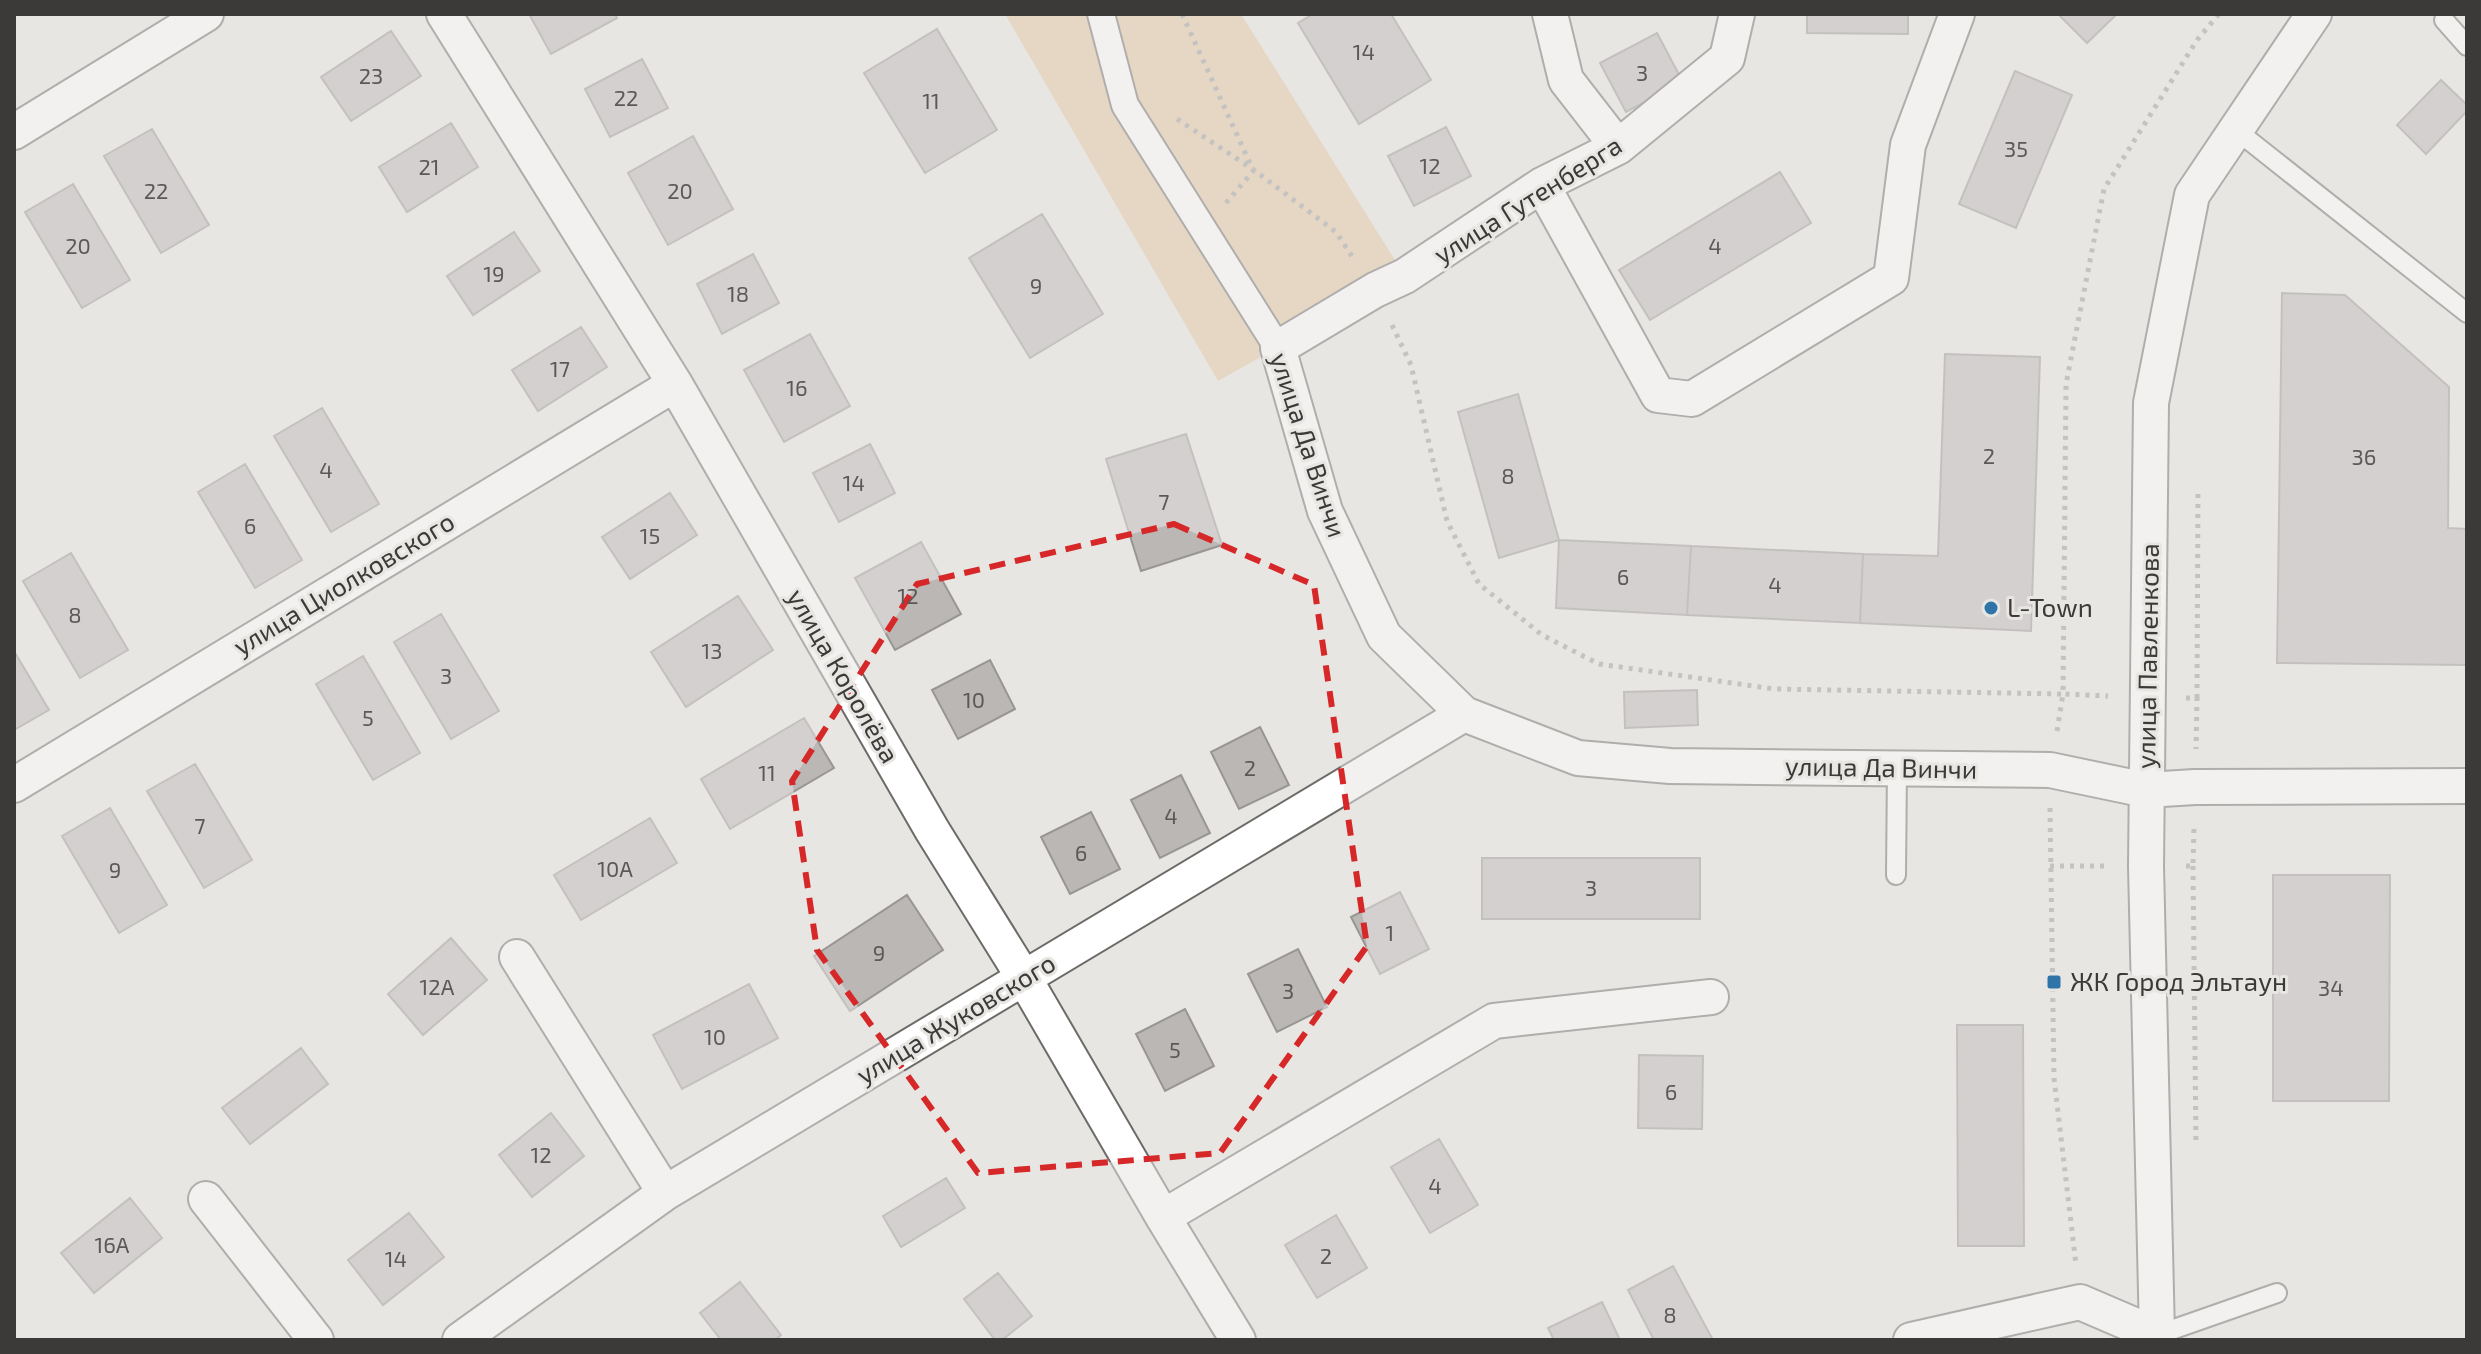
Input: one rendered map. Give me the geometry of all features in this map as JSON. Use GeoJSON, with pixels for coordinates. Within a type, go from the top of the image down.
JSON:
{"type":"FeatureCollection","features":[{"type":"Feature","properties":{"kind":"street"},"geometry":{"type":"LineString","coordinates":[[14,132],[206,14]]}},
{"type":"Feature","properties":{"kind":"street","name":"улица Королёва"},"geometry":{"type":"LineString","coordinates":[[444,14],[675,384],[932,830],[1024,978],[1238,1340]]}},
{"type":"Feature","properties":{"kind":"street","name":"улица Да Винчи"},"geometry":{"type":"LineString","coordinates":[[1101,14],[1125,105],[1278,348],[1325,511],[1384,636],[1464,714],[1578,758],[1670,766],[2050,770],[2146,790],[2467,786]]}},
{"type":"Feature","properties":{"kind":"street"},"geometry":{"type":"LineString","coordinates":[[1550,14],[1566,80],[1618,147]]}},
{"type":"Feature","properties":{"kind":"street","name":"улица Гутенберга"},"geometry":{"type":"LineString","coordinates":[[1278,348],[1375,290],[1405,276],[1542,185],[1618,147],[1727,58],[1737,14]]}},
{"type":"Feature","properties":{"kind":"street"},"geometry":{"type":"LineString","coordinates":[[1542,185],[1658,395],[1692,399],[1891,278],[1908,145],[1957,14]]}},
{"type":"Feature","properties":{"kind":"street","name":"улица Павленкова"},"geometry":{"type":"LineString","coordinates":[[2158,1337],[2146,790],[2151,403],[2192,195],[2314,14]]}},
{"type":"Feature","properties":{"kind":"street","name":"улица Циолковского"},"geometry":{"type":"LineString","coordinates":[[14,785],[675,384]]}},
{"type":"Feature","properties":{"kind":"street","name":"улица Жуковского"},"geometry":{"type":"LineString","coordinates":[[460,1340],[665,1193],[1464,714]]}},
{"type":"Feature","properties":{"kind":"street"},"geometry":{"type":"LineString","coordinates":[[517,957],[665,1193]]}},
{"type":"Feature","properties":{"kind":"street"},"geometry":{"type":"LineString","coordinates":[[1163,1217],[1494,1021],[1711,997]]}},
{"type":"Feature","properties":{"kind":"street"},"geometry":{"type":"LineString","coordinates":[[206,1199],[316,1340]]}},
{"type":"Feature","properties":{"kind":"street"},"geometry":{"type":"LineString","coordinates":[[1911,1340],[2080,1302],[2158,1337]]}},
{"type":"Feature","properties":{"kind":"lane"},"geometry":{"type":"LineString","coordinates":[[2444,20],[2467,46]]}},
{"type":"Feature","properties":{"kind":"lane"},"geometry":{"type":"LineString","coordinates":[[2236,130],[2467,313]]}},
{"type":"Feature","properties":{"kind":"lane"},"geometry":{"type":"LineString","coordinates":[[1896,875],[1897,768]]}},
{"type":"Feature","properties":{"kind":"lane"},"geometry":{"type":"LineString","coordinates":[[2158,1337],[2277,1293]]}},
{"type":"Feature","properties":{"kind":"path"},"geometry":{"type":"LineString","coordinates":[[1182,14],[1254,170]]}},
{"type":"Feature","properties":{"kind":"path"},"geometry":{"type":"LineString","coordinates":[[2080,1302],[2054,1078],[2050,770],[2063,694],[2066,384],[2104,189],[2197,40],[2219,14]]}},
{"type":"Feature","properties":{"kind":"path"},"geometry":{"type":"LineString","coordinates":[[1125,105],[1154,104],[1254,170],[1336,232],[1375,290],[1411,365],[1447,521],[1479,584],[1542,635],[1599,664],[1774,689],[2063,694]]}},
{"type":"Feature","properties":{"kind":"path"},"geometry":{"type":"LineString","coordinates":[[2197,698],[2198,488]]}},
{"type":"Feature","properties":{"kind":"path"},"geometry":{"type":"LineString","coordinates":[[2193,866],[2196,1148]]}},
{"type":"Feature","properties":{"kind":"highlighted area"},"geometry":{"type":"Polygon","coordinates":[[[1174,524],[1314,585],[1367,946],[1220,1153],[978,1173],[817,950],[792,781],[917,584],[1174,524]]]}},
{"type":"Feature","properties":{"kind":"shaded area"},"geometry":{"type":"Polygon","coordinates":[[[1005,14],[1241,14],[1405,276],[1218,381],[1005,14]]]}},
{"type":"Feature","properties":{"kind":"building"},"geometry":{"type":"Polygon","coordinates":[[[529,14],[615,14],[617,18],[551,54],[529,14]]]}},
{"type":"Feature","properties":{"kind":"building"},"geometry":{"type":"Polygon","coordinates":[[[1313,14],[1391,14],[1431,80],[1359,124],[1298,23],[1313,14]]]}},
{"type":"Feature","properties":{"kind":"building"},"geometry":{"type":"Polygon","coordinates":[[[1807,14],[1908,14],[1908,34],[1807,33],[1807,14]]]}},
{"type":"Feature","properties":{"kind":"building"},"geometry":{"type":"Polygon","coordinates":[[[2058,14],[2117,14],[2087,43],[2058,14]]]}},
{"type":"Feature","properties":{"kind":"building"},"geometry":{"type":"Polygon","coordinates":[[[937,29],[997,130],[925,173],[864,73],[937,29]]]}},
{"type":"Feature","properties":{"kind":"building"},"geometry":{"type":"Polygon","coordinates":[[[391,31],[421,76],[351,121],[321,77],[391,31]]]}},
{"type":"Feature","properties":{"kind":"building"},"geometry":{"type":"Polygon","coordinates":[[[1657,33],[1683,82],[1626,112],[1600,63],[1657,33]]]}},
{"type":"Feature","properties":{"kind":"building"},"geometry":{"type":"Polygon","coordinates":[[[642,59],[668,108],[610,137],[585,89],[642,59]]]}},
{"type":"Feature","properties":{"kind":"building"},"geometry":{"type":"Polygon","coordinates":[[[2015,71],[2072,95],[2016,228],[1959,204],[2015,71]]]}},
{"type":"Feature","properties":{"kind":"building"},"geometry":{"type":"Polygon","coordinates":[[[2441,80],[2467,105],[2467,111],[2426,154],[2397,125],[2441,80]]]}},
{"type":"Feature","properties":{"kind":"building"},"geometry":{"type":"Polygon","coordinates":[[[451,123],[478,167],[407,212],[379,167],[451,123]]]}},
{"type":"Feature","properties":{"kind":"building"},"geometry":{"type":"Polygon","coordinates":[[[1446,127],[1471,176],[1414,206],[1388,156],[1446,127]]]}},
{"type":"Feature","properties":{"kind":"building"},"geometry":{"type":"Polygon","coordinates":[[[152,129],[209,225],[161,253],[104,156],[152,129]]]}},
{"type":"Feature","properties":{"kind":"building"},"geometry":{"type":"Polygon","coordinates":[[[693,136],[733,209],[668,245],[628,173],[693,136]]]}},
{"type":"Feature","properties":{"kind":"building"},"geometry":{"type":"Polygon","coordinates":[[[1780,172],[1811,223],[1650,320],[1619,270],[1780,172]]]}},
{"type":"Feature","properties":{"kind":"building"},"geometry":{"type":"Polygon","coordinates":[[[73,184],[130,280],[82,308],[25,212],[73,184]]]}},
{"type":"Feature","properties":{"kind":"building"},"geometry":{"type":"Polygon","coordinates":[[[1042,214],[1103,314],[1030,358],[969,258],[1042,214]]]}},
{"type":"Feature","properties":{"kind":"building"},"geometry":{"type":"Polygon","coordinates":[[[514,232],[540,271],[473,315],[447,276],[514,232]]]}},
{"type":"Feature","properties":{"kind":"building"},"geometry":{"type":"Polygon","coordinates":[[[753,254],[779,303],[722,334],[697,284],[753,254]]]}},
{"type":"Feature","properties":{"kind":"building"},"geometry":{"type":"Polygon","coordinates":[[[2282,293],[2345,295],[2449,387],[2448,528],[2467,529],[2467,665],[2277,663],[2282,293]]]}},
{"type":"Feature","properties":{"kind":"building"},"geometry":{"type":"Polygon","coordinates":[[[581,327],[607,367],[538,411],[512,370],[581,327]]]}},
{"type":"Feature","properties":{"kind":"building"},"geometry":{"type":"Polygon","coordinates":[[[810,334],[850,406],[784,442],[744,370],[810,334]]]}},
{"type":"Feature","properties":{"kind":"building"},"geometry":{"type":"Polygon","coordinates":[[[1945,354],[2040,357],[2031,631],[1860,623],[1863,554],[1938,556],[1945,354]]]}},
{"type":"Feature","properties":{"kind":"building"},"geometry":{"type":"Polygon","coordinates":[[[1518,394],[1559,540],[1499,558],[1458,412],[1518,394]]]}},
{"type":"Feature","properties":{"kind":"building"},"geometry":{"type":"Polygon","coordinates":[[[322,408],[379,504],[331,532],[274,436],[322,408]]]}},
{"type":"Feature","properties":{"kind":"building"},"geometry":{"type":"Polygon","coordinates":[[[1186,434],[1222,545],[1141,571],[1106,459],[1186,434]]]}},
{"type":"Feature","properties":{"kind":"building"},"geometry":{"type":"Polygon","coordinates":[[[870,444],[895,493],[839,522],[813,473],[870,444]]]}},
{"type":"Feature","properties":{"kind":"building"},"geometry":{"type":"Polygon","coordinates":[[[245,464],[302,560],[255,588],[198,492],[245,464]]]}},
{"type":"Feature","properties":{"kind":"building"},"geometry":{"type":"Polygon","coordinates":[[[670,493],[697,535],[630,579],[602,537],[670,493]]]}},
{"type":"Feature","properties":{"kind":"building"},"geometry":{"type":"Polygon","coordinates":[[[1559,540],[1691,546],[1687,615],[1556,608],[1559,540]]]}},
{"type":"Feature","properties":{"kind":"building"},"geometry":{"type":"Polygon","coordinates":[[[921,542],[961,614],[895,650],[855,578],[921,542]]]}},
{"type":"Feature","properties":{"kind":"building"},"geometry":{"type":"Polygon","coordinates":[[[1691,546],[1863,554],[1860,623],[1687,615],[1691,546]]]}},
{"type":"Feature","properties":{"kind":"building"},"geometry":{"type":"Polygon","coordinates":[[[71,553],[128,650],[80,678],[23,581],[71,553]]]}},
{"type":"Feature","properties":{"kind":"building"},"geometry":{"type":"Polygon","coordinates":[[[738,596],[773,650],[686,707],[651,652],[738,596]]]}},
{"type":"Feature","properties":{"kind":"building"},"geometry":{"type":"Polygon","coordinates":[[[441,614],[499,711],[451,739],[394,642],[441,614]]]}},
{"type":"Feature","properties":{"kind":"building"},"geometry":{"type":"Polygon","coordinates":[[[14,651],[49,710],[14,730],[14,651]]]}},
{"type":"Feature","properties":{"kind":"building"},"geometry":{"type":"Polygon","coordinates":[[[363,656],[420,753],[373,780],[316,684],[363,656]]]}},
{"type":"Feature","properties":{"kind":"building"},"geometry":{"type":"Polygon","coordinates":[[[990,660],[1015,709],[958,739],[932,690],[990,660]]]}},
{"type":"Feature","properties":{"kind":"building"},"geometry":{"type":"Polygon","coordinates":[[[1697,690],[1698,725],[1625,728],[1624,692],[1697,690]]]}},
{"type":"Feature","properties":{"kind":"building"},"geometry":{"type":"Polygon","coordinates":[[[804,718],[834,768],[730,829],[701,779],[804,718]]]}},
{"type":"Feature","properties":{"kind":"building"},"geometry":{"type":"Polygon","coordinates":[[[1260,727],[1289,785],[1239,809],[1211,752],[1260,727]]]}},
{"type":"Feature","properties":{"kind":"building"},"geometry":{"type":"Polygon","coordinates":[[[195,764],[252,860],[204,888],[147,791],[195,764]]]}},
{"type":"Feature","properties":{"kind":"building"},"geometry":{"type":"Polygon","coordinates":[[[1181,775],[1210,833],[1160,858],[1131,800],[1181,775]]]}},
{"type":"Feature","properties":{"kind":"building"},"geometry":{"type":"Polygon","coordinates":[[[110,808],[167,905],[119,933],[62,836],[110,808]]]}},
{"type":"Feature","properties":{"kind":"building"},"geometry":{"type":"Polygon","coordinates":[[[1091,812],[1120,869],[1070,894],[1041,837],[1091,812]]]}},
{"type":"Feature","properties":{"kind":"building"},"geometry":{"type":"Polygon","coordinates":[[[650,818],[677,863],[581,920],[554,875],[650,818]]]}},
{"type":"Feature","properties":{"kind":"building"},"geometry":{"type":"Polygon","coordinates":[[[1482,858],[1700,858],[1700,919],[1482,919],[1482,858]]]}},
{"type":"Feature","properties":{"kind":"building"},"geometry":{"type":"Polygon","coordinates":[[[2273,875],[2390,875],[2389,1101],[2273,1101],[2273,875]]]}},
{"type":"Feature","properties":{"kind":"building"},"geometry":{"type":"Polygon","coordinates":[[[1400,892],[1429,949],[1380,974],[1351,917],[1400,892]]]}},
{"type":"Feature","properties":{"kind":"building"},"geometry":{"type":"Polygon","coordinates":[[[907,895],[943,950],[850,1011],[814,956],[907,895]]]}},
{"type":"Feature","properties":{"kind":"building"},"geometry":{"type":"Polygon","coordinates":[[[451,938],[487,980],[423,1035],[388,994],[451,938]]]}},
{"type":"Feature","properties":{"kind":"building"},"geometry":{"type":"Polygon","coordinates":[[[1298,949],[1327,1007],[1277,1032],[1248,974],[1298,949]]]}},
{"type":"Feature","properties":{"kind":"building"},"geometry":{"type":"Polygon","coordinates":[[[749,984],[778,1038],[682,1089],[653,1035],[749,984]]]}},
{"type":"Feature","properties":{"kind":"building"},"geometry":{"type":"Polygon","coordinates":[[[1185,1009],[1214,1066],[1165,1091],[1136,1034],[1185,1009]]]}},
{"type":"Feature","properties":{"kind":"building"},"geometry":{"type":"Polygon","coordinates":[[[1957,1025],[2023,1025],[2024,1246],[1958,1246],[1957,1025]]]}},
{"type":"Feature","properties":{"kind":"building"},"geometry":{"type":"Polygon","coordinates":[[[301,1048],[328,1084],[250,1144],[222,1108],[301,1048]]]}},
{"type":"Feature","properties":{"kind":"building"},"geometry":{"type":"Polygon","coordinates":[[[1639,1055],[1703,1056],[1702,1129],[1638,1128],[1639,1055]]]}},
{"type":"Feature","properties":{"kind":"building"},"geometry":{"type":"Polygon","coordinates":[[[551,1113],[584,1156],[532,1197],[499,1155],[551,1113]]]}},
{"type":"Feature","properties":{"kind":"building"},"geometry":{"type":"Polygon","coordinates":[[[1439,1139],[1478,1205],[1430,1233],[1391,1167],[1439,1139]]]}},
{"type":"Feature","properties":{"kind":"building"},"geometry":{"type":"Polygon","coordinates":[[[946,1178],[965,1208],[901,1247],[883,1216],[946,1178]]]}},
{"type":"Feature","properties":{"kind":"building"},"geometry":{"type":"Polygon","coordinates":[[[130,1198],[162,1238],[94,1293],[61,1253],[130,1198]]]}},
{"type":"Feature","properties":{"kind":"building"},"geometry":{"type":"Polygon","coordinates":[[[409,1213],[444,1257],[383,1305],[348,1260],[409,1213]]]}},
{"type":"Feature","properties":{"kind":"building"},"geometry":{"type":"Polygon","coordinates":[[[1336,1215],[1367,1268],[1317,1298],[1285,1245],[1336,1215]]]}},
{"type":"Feature","properties":{"kind":"building"},"geometry":{"type":"Polygon","coordinates":[[[1673,1266],[1713,1340],[1654,1340],[1628,1290],[1673,1266]]]}},
{"type":"Feature","properties":{"kind":"building"},"geometry":{"type":"Polygon","coordinates":[[[998,1273],[1032,1316],[1002,1340],[995,1340],[964,1299],[998,1273]]]}},
{"type":"Feature","properties":{"kind":"building"},"geometry":{"type":"Polygon","coordinates":[[[740,1282],[781,1335],[775,1340],[721,1340],[700,1313],[740,1282]]]}},
{"type":"Feature","properties":{"kind":"building"},"geometry":{"type":"Polygon","coordinates":[[[1602,1302],[1620,1340],[1554,1340],[1548,1328],[1602,1302]]]}},
{"type":"Feature","properties":{"kind":"place","name":"L-Town"},"geometry":{"type":"Point","coordinates":[1991,608]}},
{"type":"Feature","properties":{"kind":"place","name":"ЖК Город Эльтаун"},"geometry":{"type":"Point","coordinates":[2054,982]}}]}
